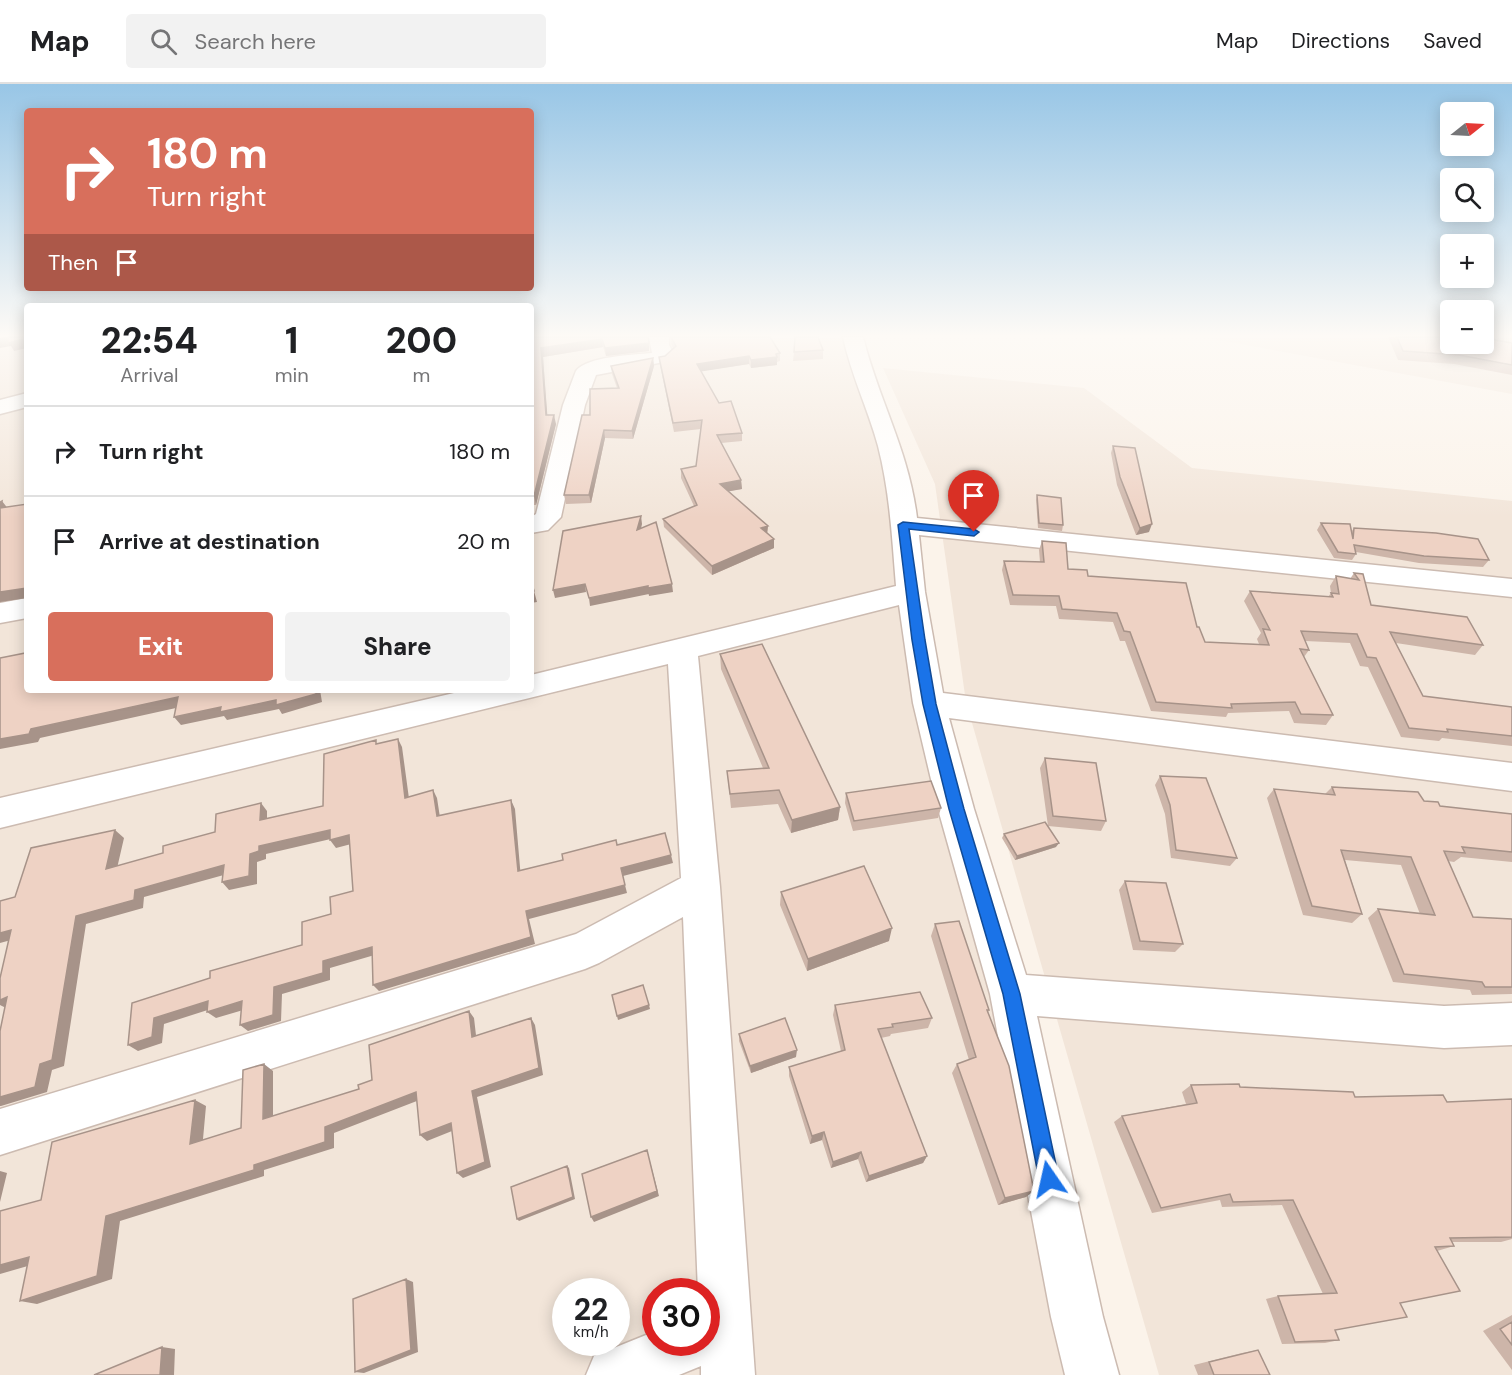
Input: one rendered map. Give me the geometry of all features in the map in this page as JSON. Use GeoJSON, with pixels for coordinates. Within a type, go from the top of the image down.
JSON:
{"type":"FeatureCollection","features":[{"type":"Feature","properties":{"kind":"street"},"geometry":{"type":"LineString","coordinates":[[534,525],[539,524],[548,517],[577,397]]}},
{"type":"Feature","properties":{"kind":"street"},"geometry":{"type":"LineString","coordinates":[[872,397],[889,443],[901,489],[911,592],[929,704],[1011,994],[1077,1317],[1092,1375]]}},
{"type":"Feature","properties":{"kind":"street"},"geometry":{"type":"LineString","coordinates":[[0,407],[24,401]]}},
{"type":"Feature","properties":{"kind":"street"},"geometry":{"type":"LineString","coordinates":[[903,525],[1512,588]]}},
{"type":"Feature","properties":{"kind":"street"},"geometry":{"type":"LineString","coordinates":[[534,686],[911,592]]}},
{"type":"Feature","properties":{"kind":"street"},"geometry":{"type":"LineString","coordinates":[[0,613],[24,609]]}},
{"type":"Feature","properties":{"kind":"street"},"geometry":{"type":"LineString","coordinates":[[682,650],[701,887],[712,1278]]}},
{"type":"Feature","properties":{"kind":"street"},"geometry":{"type":"LineString","coordinates":[[0,813],[504,693]]}},
{"type":"Feature","properties":{"kind":"street"},"geometry":{"type":"LineString","coordinates":[[929,704],[1512,777]]}},
{"type":"Feature","properties":{"kind":"street"},"geometry":{"type":"LineString","coordinates":[[0,1131],[585,950],[701,887]]}},
{"type":"Feature","properties":{"kind":"street"},"geometry":{"type":"LineString","coordinates":[[1011,994],[1444,1027],[1512,1024]]}},
{"type":"Feature","properties":{"kind":"street"},"geometry":{"type":"LineString","coordinates":[[613,1375],[679,1356]]}},
{"type":"Feature","properties":{"kind":"shaded area"},"geometry":{"type":"Polygon","coordinates":[[[0,397],[24,397],[24,693],[534,693],[534,397],[875,397],[907,488],[910,591],[1107,1375],[0,1375],[0,397]]]}},
{"type":"Feature","properties":{"kind":"shaded area"},"geometry":{"type":"Polygon","coordinates":[[[896,397],[1096,397],[1192,468],[1512,501],[1512,1375],[1159,1375],[966,702],[935,484],[896,397]]]}},
{"type":"Feature","properties":{"kind":"building"},"geometry":{"type":"Polygon","coordinates":[[[534,397],[545,397],[546,415],[554,415],[534,496],[534,397]]]}},
{"type":"Feature","properties":{"kind":"building"},"geometry":{"type":"Polygon","coordinates":[[[590,397],[642,397],[632,431],[604,430],[589,495],[564,495],[582,415],[590,415],[590,397]]]}},
{"type":"Feature","properties":{"kind":"building"},"geometry":{"type":"Polygon","coordinates":[[[668,397],[716,397],[719,403],[731,401],[742,433],[717,435],[741,480],[720,484],[768,526],[761,528],[774,539],[712,566],[663,519],[697,505],[681,469],[696,466],[702,420],[673,423],[668,397]]]}},
{"type":"Feature","properties":{"kind":"building"},"geometry":{"type":"Polygon","coordinates":[[[1113,446],[1135,448],[1152,524],[1140,528],[1120,477],[1113,446]]]}},
{"type":"Feature","properties":{"kind":"building"},"geometry":{"type":"Polygon","coordinates":[[[1037,495],[1061,498],[1063,525],[1039,523],[1037,495]]]}},
{"type":"Feature","properties":{"kind":"building"},"geometry":{"type":"Polygon","coordinates":[[[24,504],[24,588],[0,592],[0,508],[24,504]]]}},
{"type":"Feature","properties":{"kind":"building"},"geometry":{"type":"Polygon","coordinates":[[[641,516],[637,530],[656,522],[672,584],[648,588],[648,586],[589,598],[585,584],[553,590],[563,531],[641,516]]]}},
{"type":"Feature","properties":{"kind":"building"},"geometry":{"type":"Polygon","coordinates":[[[1321,523],[1350,524],[1353,539],[1354,528],[1436,533],[1478,539],[1489,560],[1424,556],[1354,545],[1356,554],[1338,552],[1321,523]]]}},
{"type":"Feature","properties":{"kind":"building"},"geometry":{"type":"Polygon","coordinates":[[[1042,541],[1066,543],[1068,569],[1087,570],[1088,576],[1186,583],[1197,627],[1205,642],[1269,645],[1263,629],[1270,630],[1250,591],[1333,597],[1331,593],[1339,594],[1336,576],[1359,580],[1354,573],[1363,574],[1371,605],[1467,617],[1483,645],[1390,632],[1423,696],[1512,707],[1512,736],[1447,729],[1448,732],[1409,728],[1376,658],[1367,657],[1357,634],[1301,631],[1309,650],[1300,649],[1333,715],[1301,714],[1295,702],[1231,704],[1232,708],[1156,702],[1130,632],[1124,631],[1117,613],[1062,609],[1059,596],[1013,595],[1004,561],[1044,562],[1042,541]]]}},
{"type":"Feature","properties":{"kind":"building"},"geometry":{"type":"Polygon","coordinates":[[[762,644],[840,807],[792,820],[779,790],[730,794],[727,771],[769,768],[720,654],[762,644]]]}},
{"type":"Feature","properties":{"kind":"building"},"geometry":{"type":"Polygon","coordinates":[[[24,653],[24,693],[316,694],[276,705],[276,700],[220,712],[221,707],[174,717],[178,697],[31,729],[29,734],[0,739],[0,658],[24,653]]]}},
{"type":"Feature","properties":{"kind":"building"},"geometry":{"type":"Polygon","coordinates":[[[398,739],[405,798],[433,790],[437,816],[511,800],[518,871],[563,860],[562,854],[616,840],[617,845],[665,833],[671,855],[621,868],[625,885],[526,911],[531,937],[373,985],[372,947],[323,961],[323,973],[274,987],[273,1015],[240,1025],[242,1001],[207,1012],[208,1001],[154,1018],[152,1037],[128,1045],[132,1003],[210,978],[210,971],[302,945],[302,922],[331,914],[330,897],[353,891],[349,835],[330,840],[330,830],[259,846],[259,851],[250,854],[249,876],[222,882],[224,865],[135,890],[134,900],[76,916],[52,1060],[40,1064],[35,1087],[0,1097],[0,1031],[7,997],[0,1000],[0,978],[11,930],[0,933],[0,901],[15,897],[31,848],[115,830],[106,869],[163,853],[163,846],[215,832],[216,814],[261,803],[260,820],[323,806],[324,754],[376,740],[376,744],[398,739]]]}},
{"type":"Feature","properties":{"kind":"building"},"geometry":{"type":"Polygon","coordinates":[[[1045,758],[1096,763],[1106,821],[1053,816],[1045,758]]]}},
{"type":"Feature","properties":{"kind":"building"},"geometry":{"type":"Polygon","coordinates":[[[1160,776],[1206,778],[1237,858],[1176,850],[1170,805],[1160,776]]]}},
{"type":"Feature","properties":{"kind":"building"},"geometry":{"type":"Polygon","coordinates":[[[931,781],[941,808],[854,821],[846,793],[931,781]]]}},
{"type":"Feature","properties":{"kind":"building"},"geometry":{"type":"Polygon","coordinates":[[[1332,787],[1418,792],[1424,801],[1438,802],[1440,806],[1512,814],[1512,852],[1462,847],[1465,853],[1444,851],[1473,917],[1512,919],[1512,987],[1485,987],[1482,982],[1404,974],[1378,909],[1435,915],[1411,857],[1341,850],[1362,914],[1312,906],[1274,789],[1335,795],[1332,787]]]}},
{"type":"Feature","properties":{"kind":"building"},"geometry":{"type":"Polygon","coordinates":[[[1045,822],[1059,843],[1017,856],[1004,834],[1045,822]]]}},
{"type":"Feature","properties":{"kind":"building"},"geometry":{"type":"Polygon","coordinates":[[[864,866],[892,928],[808,959],[781,892],[864,866]]]}},
{"type":"Feature","properties":{"kind":"building"},"geometry":{"type":"Polygon","coordinates":[[[1125,881],[1166,883],[1183,944],[1140,941],[1125,881]]]}},
{"type":"Feature","properties":{"kind":"building"},"geometry":{"type":"Polygon","coordinates":[[[959,921],[989,1010],[987,1010],[1009,1066],[1034,1191],[1005,1198],[957,1064],[976,1057],[935,924],[959,921]]]}},
{"type":"Feature","properties":{"kind":"building"},"geometry":{"type":"Polygon","coordinates":[[[643,985],[649,1005],[617,1016],[612,995],[643,985]]]}},
{"type":"Feature","properties":{"kind":"building"},"geometry":{"type":"Polygon","coordinates":[[[920,992],[932,1018],[892,1024],[893,1027],[878,1029],[927,1156],[869,1176],[861,1152],[833,1162],[824,1132],[812,1136],[789,1067],[845,1050],[835,1005],[920,992]]]}},
{"type":"Feature","properties":{"kind":"building"},"geometry":{"type":"Polygon","coordinates":[[[469,1011],[472,1037],[531,1018],[539,1068],[472,1091],[485,1162],[457,1173],[451,1123],[420,1135],[416,1092],[325,1127],[325,1142],[254,1165],[254,1170],[106,1216],[97,1276],[20,1301],[29,1257],[0,1265],[0,1211],[41,1200],[52,1142],[195,1100],[190,1144],[241,1128],[243,1070],[264,1064],[263,1119],[359,1089],[358,1085],[372,1080],[369,1045],[469,1011]]]}},
{"type":"Feature","properties":{"kind":"building"},"geometry":{"type":"Polygon","coordinates":[[[785,1018],[797,1050],[750,1066],[739,1034],[785,1018]]]}},
{"type":"Feature","properties":{"kind":"building"},"geometry":{"type":"Polygon","coordinates":[[[1239,1084],[1240,1087],[1353,1092],[1355,1097],[1443,1095],[1447,1102],[1512,1099],[1512,1237],[1450,1238],[1454,1246],[1435,1247],[1460,1291],[1400,1303],[1407,1317],[1335,1330],[1339,1340],[1295,1342],[1278,1296],[1337,1293],[1293,1200],[1233,1202],[1230,1194],[1161,1208],[1122,1116],[1197,1103],[1191,1085],[1239,1084]]]}},
{"type":"Feature","properties":{"kind":"building"},"geometry":{"type":"Polygon","coordinates":[[[647,1150],[657,1191],[591,1217],[582,1174],[647,1150]]]}},
{"type":"Feature","properties":{"kind":"building"},"geometry":{"type":"Polygon","coordinates":[[[567,1166],[573,1197],[517,1219],[511,1187],[567,1166]]]}},
{"type":"Feature","properties":{"kind":"building"},"geometry":{"type":"Polygon","coordinates":[[[406,1279],[411,1350],[355,1372],[353,1299],[406,1279]]]}},
{"type":"Feature","properties":{"kind":"building"},"geometry":{"type":"Polygon","coordinates":[[[1512,1322],[1512,1345],[1500,1329],[1512,1322]]]}},
{"type":"Feature","properties":{"kind":"building"},"geometry":{"type":"Polygon","coordinates":[[[162,1347],[160,1375],[94,1375],[162,1347]]]}},
{"type":"Feature","properties":{"kind":"building"},"geometry":{"type":"Polygon","coordinates":[[[1258,1350],[1270,1375],[1214,1375],[1209,1362],[1258,1350]]]}},
{"type":"Feature","properties":{"kind":"route"},"geometry":{"type":"LineString","coordinates":[[974,532],[903,525],[929,704],[1011,994],[1049,1179]]}}]}
